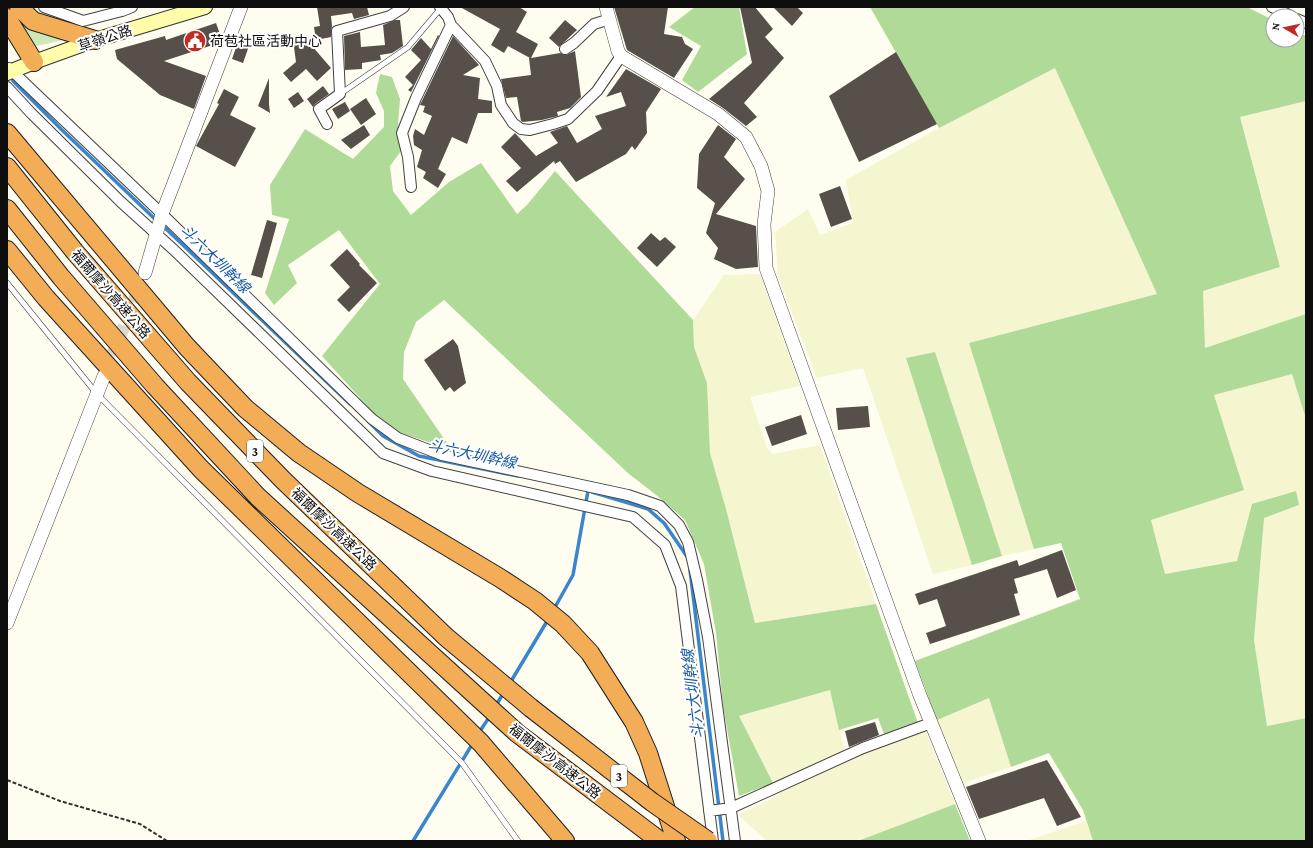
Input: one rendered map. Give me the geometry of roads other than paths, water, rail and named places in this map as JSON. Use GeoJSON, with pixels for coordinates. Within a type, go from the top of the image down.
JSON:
{"type":"FeatureCollection","features":[{"type":"Feature","properties":{"kind":"highway"},"geometry":{"type":"LineString","coordinates":[[18,7],[33,21],[95,40]]}},
{"type":"Feature","properties":{"kind":"highway"},"geometry":{"type":"LineString","coordinates":[[7,18],[34,62]]}},
{"type":"Feature","properties":{"kind":"highway"},"geometry":{"type":"LineString","coordinates":[[7,133],[187,347],[245,408],[299,453],[358,493],[500,578],[563,624],[590,653],[634,722],[648,753],[676,841]]}},
{"type":"Feature","properties":{"kind":"highway","name":"福爾摩沙高速公路"},"geometry":{"type":"LineString","coordinates":[[7,167],[75,252],[188,382],[283,480],[446,637],[531,708],[652,802],[708,841]]}},
{"type":"Feature","properties":{"kind":"highway","name":"福爾摩沙高速公路"},"geometry":{"type":"LineString","coordinates":[[7,209],[61,277],[155,386],[258,497],[517,733],[660,841]]}},
{"type":"Feature","properties":{"kind":"highway"},"geometry":{"type":"LineString","coordinates":[[7,250],[46,298],[201,468],[476,738],[565,841]]}},
{"type":"Feature","properties":{"kind":"main road","name":"草嶺公路"},"geometry":{"type":"LineString","coordinates":[[9,70],[95,40],[205,7]]}},
{"type":"Feature","properties":{"kind":"street"},"geometry":{"type":"LineString","coordinates":[[44,7],[83,21],[132,7]]}},
{"type":"Feature","properties":{"kind":"street"},"geometry":{"type":"LineString","coordinates":[[145,272],[157,236],[162,214],[241,7]]}},
{"type":"Feature","properties":{"kind":"street"},"geometry":{"type":"LineString","coordinates":[[327,124],[319,109],[340,94],[337,31],[390,16],[404,7]]}},
{"type":"Feature","properties":{"kind":"street"},"geometry":{"type":"LineString","coordinates":[[440,7],[452,25],[485,62],[497,86],[501,105],[513,123],[521,129],[530,130],[568,119],[597,91],[621,56]]}},
{"type":"Feature","properties":{"kind":"street"},"geometry":{"type":"LineString","coordinates":[[564,49],[574,43],[608,13],[621,56],[718,114],[746,137],[761,166],[768,191],[764,224],[766,268],[919,693],[979,841]]}},
{"type":"Feature","properties":{"kind":"street"},"geometry":{"type":"LineString","coordinates":[[411,187],[408,157],[402,134],[416,98],[452,25]]}},
{"type":"Feature","properties":{"kind":"street"},"geometry":{"type":"LineString","coordinates":[[9,70],[162,214],[372,419],[398,438],[442,455],[628,495],[660,506],[678,526],[688,542],[697,580],[708,637],[735,841]]}},
{"type":"Feature","properties":{"kind":"street"},"geometry":{"type":"LineString","coordinates":[[7,87],[98,180],[157,236],[174,250],[383,453],[432,471],[633,517],[665,545],[681,586],[713,841]]}},
{"type":"Feature","properties":{"kind":"street"},"geometry":{"type":"LineString","coordinates":[[7,623],[104,376]]}},
{"type":"Feature","properties":{"kind":"street"},"geometry":{"type":"LineString","coordinates":[[709,811],[731,808],[863,748],[931,723]]}},
{"type":"Feature","properties":{"kind":"lane"},"geometry":{"type":"LineString","coordinates":[[340,94],[408,47],[440,7]]}},
{"type":"Feature","properties":{"kind":"lane"},"geometry":{"type":"LineString","coordinates":[[7,283],[97,394],[462,763],[518,841]]}},
{"type":"Feature","properties":{"kind":"waterway","name":"斗六大圳幹線"},"geometry":{"type":"LineString","coordinates":[[13,81],[157,221]]}},
{"type":"Feature","properties":{"kind":"waterway","name":"斗六大圳幹線"},"geometry":{"type":"LineString","coordinates":[[162,225],[350,404]]}},
{"type":"Feature","properties":{"kind":"waterway","name":"斗六大圳幹線"},"geometry":{"type":"LineString","coordinates":[[369,422],[383,436],[419,456],[518,476]]}},
{"type":"Feature","properties":{"kind":"waterway"},"geometry":{"type":"LineString","coordinates":[[554,609],[573,575],[588,491]]}},
{"type":"Feature","properties":{"kind":"waterway","name":"斗六大圳幹線"},"geometry":{"type":"LineString","coordinates":[[592,492],[648,509],[664,523],[688,558]]}},
{"type":"Feature","properties":{"kind":"waterway","name":"斗六大圳幹線"},"geometry":{"type":"LineString","coordinates":[[690,570],[723,841]]}},
{"type":"Feature","properties":{"kind":"waterway"},"geometry":{"type":"LineString","coordinates":[[510,683],[549,618]]}},
{"type":"Feature","properties":{"kind":"waterway"},"geometry":{"type":"LineString","coordinates":[[495,707],[504,692]]}},
{"type":"Feature","properties":{"kind":"waterway"},"geometry":{"type":"LineString","coordinates":[[478,734],[490,716]]}},
{"type":"Feature","properties":{"kind":"waterway"},"geometry":{"type":"LineString","coordinates":[[413,841],[473,743]]}},
{"type":"Feature","properties":{"kind":"tunnel"},"geometry":{"type":"LineString","coordinates":[[105,373],[141,284]]}},
{"type":"Feature","properties":{"kind":"place","name":"荷苞社區活動中心"},"geometry":{"type":"Point","coordinates":[195,41]}}]}
